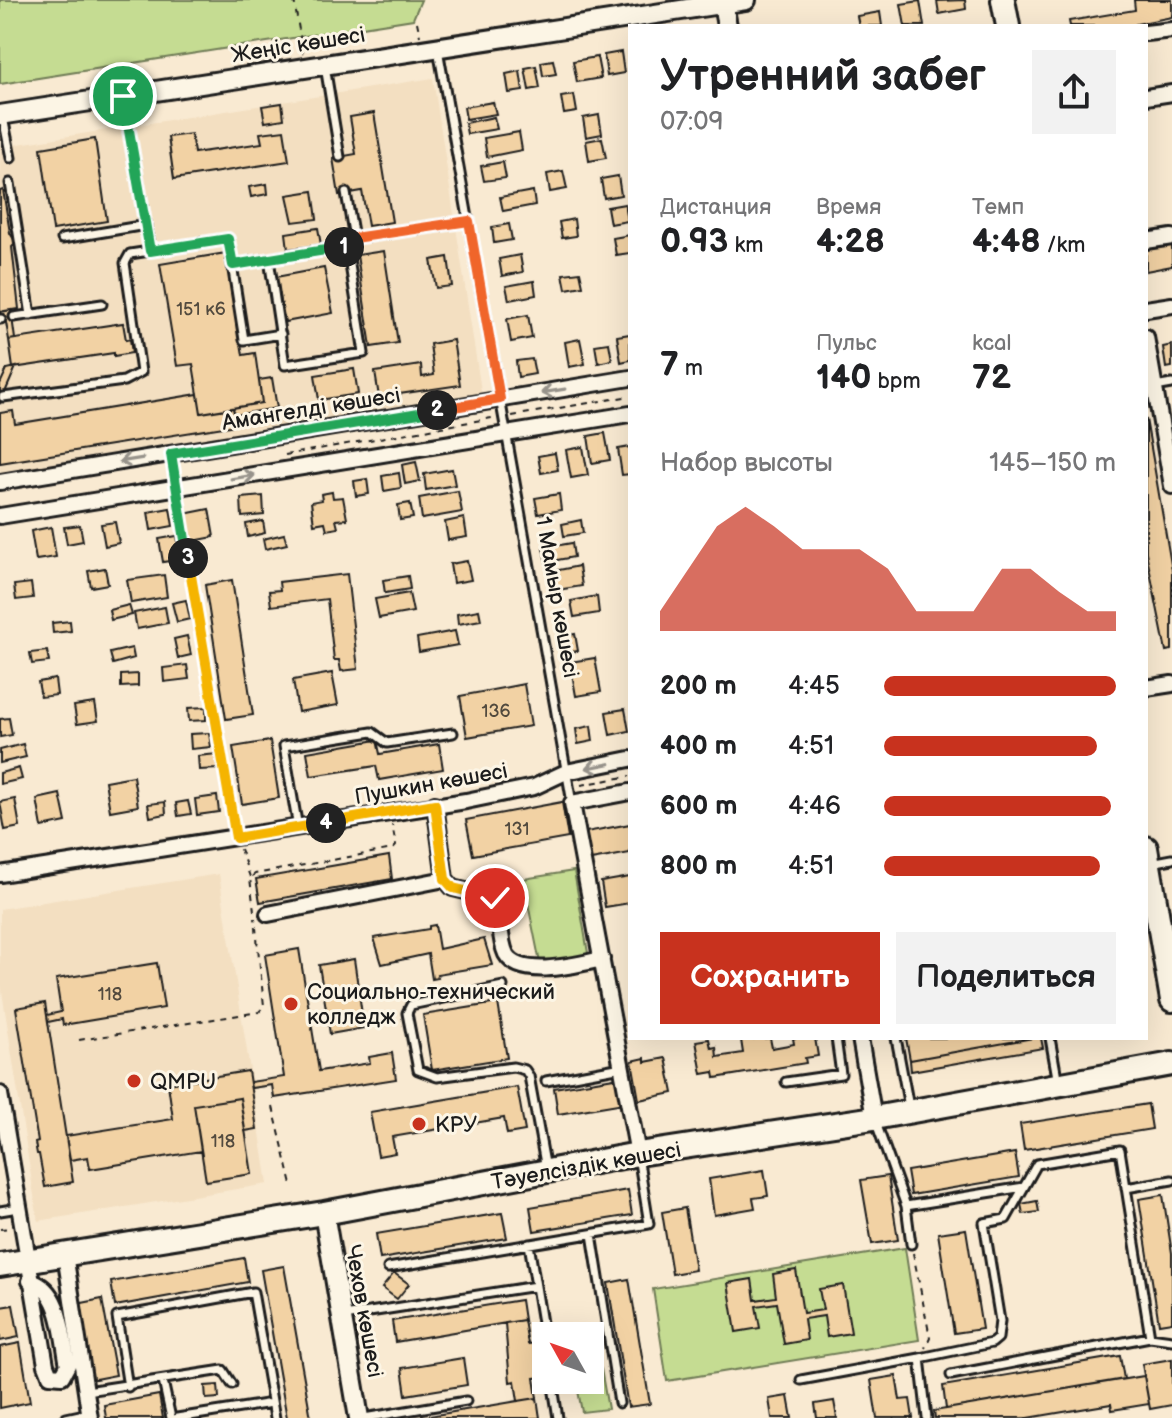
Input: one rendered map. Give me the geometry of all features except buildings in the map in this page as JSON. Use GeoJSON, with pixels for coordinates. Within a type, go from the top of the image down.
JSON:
{"type":"FeatureCollection","features":[{"type":"Feature","properties":{"kind":"main road"},"geometry":{"type":"LineString","coordinates":[[1003,0],[1008,24]]}},
{"type":"Feature","properties":{"kind":"main road"},"geometry":{"type":"LineString","coordinates":[[1148,862],[1172,1000]]}},
{"type":"Feature","properties":{"kind":"main road","name":"Тәуелсіздік көшесі"},"geometry":{"type":"LineString","coordinates":[[0,1265],[29,1271],[65,1254],[324,1213],[638,1154],[910,1112],[1172,1064]]}},
{"type":"Feature","properties":{"kind":"street","name":"Жеңіс көшесі"},"geometry":{"type":"LineString","coordinates":[[1,115],[437,46],[694,11],[746,0]]}},
{"type":"Feature","properties":{"kind":"street"},"geometry":{"type":"LineString","coordinates":[[723,4],[727,24]]}},
{"type":"Feature","properties":{"kind":"street"},"geometry":{"type":"LineString","coordinates":[[1148,33],[1172,30]]}},
{"type":"Feature","properties":{"kind":"street"},"geometry":{"type":"LineString","coordinates":[[1148,97],[1172,93]]}},
{"type":"Feature","properties":{"kind":"street"},"geometry":{"type":"LineString","coordinates":[[1148,241],[1172,237]]}},
{"type":"Feature","properties":{"kind":"street"},"geometry":{"type":"LineString","coordinates":[[1148,309],[1172,305]]}},
{"type":"Feature","properties":{"kind":"street"},"geometry":{"type":"LineString","coordinates":[[1148,348],[1172,486]]}},
{"type":"Feature","properties":{"kind":"street","name":"Амангелді көшесі"},"geometry":{"type":"LineString","coordinates":[[0,482],[628,378]]}},
{"type":"Feature","properties":{"kind":"street"},"geometry":{"type":"LineString","coordinates":[[0,516],[628,414]]}},
{"type":"Feature","properties":{"kind":"street"},"geometry":{"type":"LineString","coordinates":[[1148,688],[1172,684]]}},
{"type":"Feature","properties":{"kind":"street","name":"Пушкин көшесі"},"geometry":{"type":"LineString","coordinates":[[0,874],[298,828],[534,787],[566,772],[628,759]]}},
{"type":"Feature","properties":{"kind":"street"},"geometry":{"type":"LineString","coordinates":[[572,803],[628,792]]}},
{"type":"Feature","properties":{"kind":"street","name":"1 Мамыр көшесі"},"geometry":{"type":"LineString","coordinates":[[572,803],[638,1154]]}},
{"type":"Feature","properties":{"kind":"street"},"geometry":{"type":"LineString","coordinates":[[435,804],[445,879],[453,888],[495,898],[506,954],[518,964],[535,969],[602,959]]}},
{"type":"Feature","properties":{"kind":"street"},"geometry":{"type":"LineString","coordinates":[[268,914],[445,879]]}},
{"type":"Feature","properties":{"kind":"street"},"geometry":{"type":"LineString","coordinates":[[860,1040],[874,1118]]}},
{"type":"Feature","properties":{"kind":"street"},"geometry":{"type":"LineString","coordinates":[[0,1094],[1,1111],[29,1271],[46,1365],[50,1375],[62,1376],[68,1365],[51,1293],[29,1271]]}},
{"type":"Feature","properties":{"kind":"street","name":"Чехов көшесі"},"geometry":{"type":"LineString","coordinates":[[324,1213],[362,1418]]}},
{"type":"Feature","properties":{"kind":"street"},"geometry":{"type":"LineString","coordinates":[[65,1254],[89,1416]]}},
{"type":"Feature","properties":{"kind":"lane","name":"1 Мамыр көшесі"},"geometry":{"type":"LineString","coordinates":[[437,46],[572,803]]}},
{"type":"Feature","properties":{"kind":"lane"},"geometry":{"type":"LineString","coordinates":[[315,66],[340,157]]}},
{"type":"Feature","properties":{"kind":"lane"},"geometry":{"type":"LineString","coordinates":[[123,96],[150,251]]}},
{"type":"Feature","properties":{"kind":"lane"},"geometry":{"type":"LineString","coordinates":[[1,115],[11,158]]}},
{"type":"Feature","properties":{"kind":"lane"},"geometry":{"type":"LineString","coordinates":[[10,183],[31,315]]}},
{"type":"Feature","properties":{"kind":"lane"},"geometry":{"type":"LineString","coordinates":[[346,193],[354,238]]}},
{"type":"Feature","properties":{"kind":"lane"},"geometry":{"type":"LineString","coordinates":[[233,265],[347,246],[354,238],[469,221]]}},
{"type":"Feature","properties":{"kind":"lane"},"geometry":{"type":"LineString","coordinates":[[62,239],[146,225]]}},
{"type":"Feature","properties":{"kind":"lane"},"geometry":{"type":"LineString","coordinates":[[3,397],[124,381],[141,372],[125,263],[130,254],[228,239],[244,340],[281,334]]}},
{"type":"Feature","properties":{"kind":"lane"},"geometry":{"type":"LineString","coordinates":[[269,259],[285,365],[364,353],[347,246]]}},
{"type":"Feature","properties":{"kind":"lane"},"geometry":{"type":"LineString","coordinates":[[14,317],[102,304]]}},
{"type":"Feature","properties":{"kind":"lane"},"geometry":{"type":"LineString","coordinates":[[1155,387],[1172,384]]}},
{"type":"Feature","properties":{"kind":"lane"},"geometry":{"type":"LineString","coordinates":[[298,828],[284,746],[372,732],[387,743],[453,733]]}},
{"type":"Feature","properties":{"kind":"lane"},"geometry":{"type":"LineString","coordinates":[[1148,856],[1172,859]]}},
{"type":"Feature","properties":{"kind":"lane"},"geometry":{"type":"LineString","coordinates":[[503,986],[411,1005],[407,1013],[418,1070],[437,1077],[513,1067],[525,1070],[547,1171]]}},
{"type":"Feature","properties":{"kind":"lane"},"geometry":{"type":"LineString","coordinates":[[786,1082],[841,1074],[836,1040]]}},
{"type":"Feature","properties":{"kind":"lane"},"geometry":{"type":"LineString","coordinates":[[896,1040],[910,1112]]}},
{"type":"Feature","properties":{"kind":"lane"},"geometry":{"type":"LineString","coordinates":[[1050,1040],[1058,1085]]}},
{"type":"Feature","properties":{"kind":"lane"},"geometry":{"type":"LineString","coordinates":[[546,1081],[622,1067]]}},
{"type":"Feature","properties":{"kind":"lane"},"geometry":{"type":"LineString","coordinates":[[874,1118],[906,1206],[911,1244]]}},
{"type":"Feature","properties":{"kind":"lane"},"geometry":{"type":"LineString","coordinates":[[801,1380],[992,1343],[998,1338],[1000,1321],[984,1223],[1006,1219],[1037,1164],[1120,1150],[1150,1337]]}},
{"type":"Feature","properties":{"kind":"lane"},"geometry":{"type":"LineString","coordinates":[[388,1268],[649,1224],[638,1154]]}},
{"type":"Feature","properties":{"kind":"lane"},"geometry":{"type":"LineString","coordinates":[[1126,1188],[1172,1180]]}},
{"type":"Feature","properties":{"kind":"lane"},"geometry":{"type":"LineString","coordinates":[[906,1206],[1024,1187]]}},
{"type":"Feature","properties":{"kind":"lane"},"geometry":{"type":"LineString","coordinates":[[0,1211],[18,1208]]}},
{"type":"Feature","properties":{"kind":"lane"},"geometry":{"type":"LineString","coordinates":[[592,1234],[619,1403]]}},
{"type":"Feature","properties":{"kind":"lane"},"geometry":{"type":"LineString","coordinates":[[529,1244],[542,1322]]}},
{"type":"Feature","properties":{"kind":"lane"},"geometry":{"type":"LineString","coordinates":[[342,1317],[536,1286]]}},
{"type":"Feature","properties":{"kind":"lane"},"geometry":{"type":"LineString","coordinates":[[128,1387],[117,1317],[253,1292],[275,1418]]}},
{"type":"Feature","properties":{"kind":"lane"},"geometry":{"type":"LineString","coordinates":[[951,1375],[1150,1337],[1172,1340]]}},
{"type":"Feature","properties":{"kind":"lane"},"geometry":{"type":"LineString","coordinates":[[920,1358],[927,1418]]}},
{"type":"Feature","properties":{"kind":"lane"},"geometry":{"type":"LineString","coordinates":[[87,1391],[223,1370],[232,1384]]}},
{"type":"Feature","properties":{"kind":"lane"},"geometry":{"type":"LineString","coordinates":[[163,1381],[171,1418]]}},
{"type":"Feature","properties":{"kind":"lane"},"geometry":{"type":"LineString","coordinates":[[554,1394],[558,1418]]}},
{"type":"Feature","properties":{"kind":"lane"},"geometry":{"type":"LineString","coordinates":[[362,1418],[466,1401]]}},
{"type":"Feature","properties":{"kind":"lane"},"geometry":{"type":"LineString","coordinates":[[177,1418],[272,1403]]}},
{"type":"Feature","properties":{"kind":"lane"},"geometry":{"type":"LineString","coordinates":[[66,1418],[89,1416]]}},
{"type":"Feature","properties":{"kind":"path"},"geometry":{"type":"LineString","coordinates":[[294,0],[315,66]]}},
{"type":"Feature","properties":{"kind":"path"},"geometry":{"type":"LineString","coordinates":[[503,417],[628,396]]}},
{"type":"Feature","properties":{"kind":"path"},"geometry":{"type":"LineString","coordinates":[[281,456],[493,418]]}},
{"type":"Feature","properties":{"kind":"path"},"geometry":{"type":"LineString","coordinates":[[79,1040],[259,1012],[264,1006],[250,878],[236,838],[177,488]]}},
{"type":"Feature","properties":{"kind":"path"},"geometry":{"type":"LineString","coordinates":[[579,785],[628,776]]}},
{"type":"Feature","properties":{"kind":"path"},"geometry":{"type":"LineString","coordinates":[[250,878],[255,874],[393,849],[396,846],[389,812]]}},
{"type":"Feature","properties":{"kind":"path"},"geometry":{"type":"LineString","coordinates":[[273,1107],[292,1185]]}},
{"type":"Feature","properties":{"kind":"path"},"geometry":{"type":"LineString","coordinates":[[0,1229],[11,1227]]}},
{"type":"Feature","properties":{"kind":"path"},"geometry":{"type":"LineString","coordinates":[[911,1244],[930,1337]]}},
{"type":"Feature","properties":{"kind":"shaded area"},"geometry":{"type":"Polygon","coordinates":[[[433,78],[482,397],[0,473],[0,147],[433,78]]]}},
{"type":"Feature","properties":{"kind":"shaded area","name":"QMPU"},"geometry":{"type":"Polygon","coordinates":[[[219,874],[268,1184],[38,1221],[0,979],[0,909],[219,874]]]}},
{"type":"Feature","properties":{"kind":"green space"},"geometry":{"type":"Polygon","coordinates":[[[0,0],[421,0],[413,19],[0,84],[0,0]]]}},
{"type":"Feature","properties":{"kind":"green space"},"geometry":{"type":"Polygon","coordinates":[[[574,871],[589,959],[540,963],[523,879],[574,871]]]}},
{"type":"Feature","properties":{"kind":"green space"},"geometry":{"type":"Polygon","coordinates":[[[905,1248],[919,1340],[667,1381],[653,1289],[905,1248]]]}},
{"type":"Feature","properties":{"kind":"green space"},"geometry":{"type":"Polygon","coordinates":[[[604,1386],[608,1409],[582,1412],[579,1394],[604,1394],[604,1386]]]}},
{"type":"Feature","properties":{"kind":"place","name":"Социально-технический колледж"},"geometry":{"type":"Point","coordinates":[291,1004]}},
{"type":"Feature","properties":{"kind":"place","name":"QMPU"},"geometry":{"type":"Point","coordinates":[134,1081]}},
{"type":"Feature","properties":{"kind":"place","name":"КРУ"},"geometry":{"type":"Point","coordinates":[419,1124]}},
{"type":"Feature","properties":{"kind":"route"},"geometry":{"type":"LineString","coordinates":[[123,96],[150,251],[228,239],[233,265],[347,246],[354,238],[469,221],[500,399],[171,454],[236,838],[435,804],[448,884],[476,896],[495,898]]}}]}
